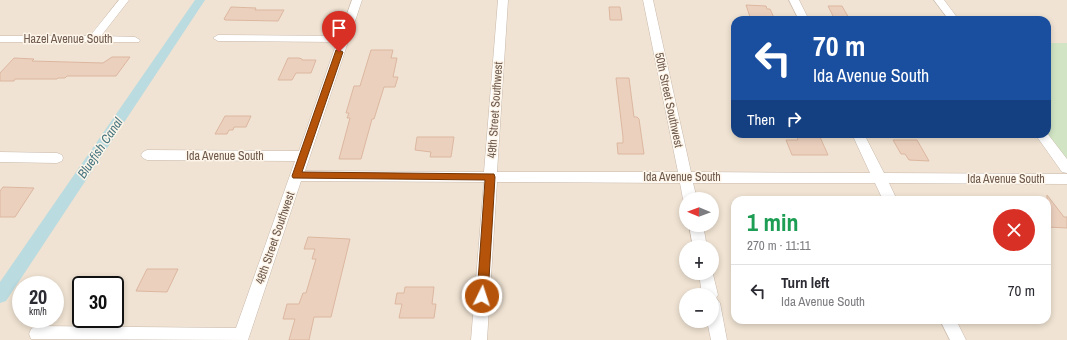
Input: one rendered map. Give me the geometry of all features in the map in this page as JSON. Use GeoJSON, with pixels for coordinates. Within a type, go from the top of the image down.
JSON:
{"type":"FeatureCollection","features":[{"type":"Feature","properties":{"kind":"street"},"geometry":{"type":"LineString","coordinates":[[93,39],[124,0]]}},
{"type":"Feature","properties":{"kind":"street","name":"48th Street Southwest"},"geometry":{"type":"LineString","coordinates":[[241,338],[357,0]]}},
{"type":"Feature","properties":{"kind":"street","name":"49th Street Southwest"},"geometry":{"type":"LineString","coordinates":[[479,340],[503,0]]}},
{"type":"Feature","properties":{"kind":"street","name":"50th Street Southwest"},"geometry":{"type":"LineString","coordinates":[[648,0],[688,192]]}},
{"type":"Feature","properties":{"kind":"street"},"geometry":{"type":"LineString","coordinates":[[794,0],[802,16]]}},
{"type":"Feature","properties":{"kind":"street"},"geometry":{"type":"LineString","coordinates":[[939,0],[951,16]]}},
{"type":"Feature","properties":{"kind":"street"},"geometry":{"type":"LineString","coordinates":[[218,38],[344,39]]}},
{"type":"Feature","properties":{"kind":"street","name":"Hazel Avenue South"},"geometry":{"type":"LineString","coordinates":[[0,39],[135,40]]}},
{"type":"Feature","properties":{"kind":"street"},"geometry":{"type":"LineString","coordinates":[[860,138],[888,196]]}},
{"type":"Feature","properties":{"kind":"street"},"geometry":{"type":"LineString","coordinates":[[1044,138],[1067,168]]}},
{"type":"Feature","properties":{"kind":"street","name":"Ida Avenue South"},"geometry":{"type":"LineString","coordinates":[[147,155],[303,156]]}},
{"type":"Feature","properties":{"kind":"street"},"geometry":{"type":"LineString","coordinates":[[0,157],[57,158]]}},
{"type":"Feature","properties":{"kind":"street","name":"Ida Avenue South"},"geometry":{"type":"LineString","coordinates":[[296,176],[1067,179]]}},
{"type":"Feature","properties":{"kind":"street"},"geometry":{"type":"LineString","coordinates":[[950,324],[958,340]]}},
{"type":"Feature","properties":{"kind":"street"},"geometry":{"type":"LineString","coordinates":[[717,328],[720,340]]}},
{"type":"Feature","properties":{"kind":"street"},"geometry":{"type":"LineString","coordinates":[[37,334],[241,338]]}},
{"type":"Feature","properties":{"kind":"shaded area"},"geometry":{"type":"Polygon","coordinates":[[[0,0],[1067,0],[1067,43],[1051,43],[1051,16],[731,16],[731,138],[1044,138],[1067,168],[1067,340],[0,340],[0,0]]]}},
{"type":"Feature","properties":{"kind":"green space"},"geometry":{"type":"Polygon","coordinates":[[[1051,43],[1067,43],[1067,168],[1049,138],[1051,138],[1051,43]]]}},
{"type":"Feature","properties":{"kind":"building"},"geometry":{"type":"Polygon","coordinates":[[[746,5],[766,6],[767,9],[770,9],[773,16],[750,16],[746,5]]]}},
{"type":"Feature","properties":{"kind":"building"},"geometry":{"type":"Polygon","coordinates":[[[828,6],[842,6],[848,16],[833,16],[828,6]]]}},
{"type":"Feature","properties":{"kind":"building"},"geometry":{"type":"Polygon","coordinates":[[[231,7],[256,8],[255,10],[284,10],[278,21],[225,20],[224,19],[231,7]]]}},
{"type":"Feature","properties":{"kind":"building"},"geometry":{"type":"Polygon","coordinates":[[[609,7],[620,7],[622,20],[610,20],[609,7]]]}},
{"type":"Feature","properties":{"kind":"building"},"geometry":{"type":"Polygon","coordinates":[[[371,50],[393,50],[391,58],[397,58],[393,77],[398,77],[395,87],[384,87],[374,119],[372,119],[361,159],[339,159],[350,118],[347,118],[349,113],[346,113],[354,86],[360,86],[371,50]]]}},
{"type":"Feature","properties":{"kind":"building"},"geometry":{"type":"Polygon","coordinates":[[[112,57],[130,57],[116,76],[67,76],[65,78],[57,79],[15,79],[14,81],[0,81],[0,73],[14,58],[34,59],[32,61],[103,63],[112,57]]]}},
{"type":"Feature","properties":{"kind":"building"},"geometry":{"type":"Polygon","coordinates":[[[288,58],[316,60],[311,73],[296,73],[292,80],[278,80],[288,58]]]}},
{"type":"Feature","properties":{"kind":"building"},"geometry":{"type":"Polygon","coordinates":[[[616,78],[629,78],[634,117],[639,119],[644,154],[618,154],[617,143],[623,143],[623,137],[616,78]]]}},
{"type":"Feature","properties":{"kind":"building"},"geometry":{"type":"Polygon","coordinates":[[[225,116],[251,116],[246,127],[234,127],[233,130],[229,130],[227,134],[215,134],[225,116]]]}},
{"type":"Feature","properties":{"kind":"building"},"geometry":{"type":"Polygon","coordinates":[[[417,137],[454,137],[451,157],[430,157],[431,152],[415,150],[417,137]]]}},
{"type":"Feature","properties":{"kind":"building"},"geometry":{"type":"Polygon","coordinates":[[[797,138],[820,138],[828,155],[792,155],[786,140],[798,140],[797,138]]]}},
{"type":"Feature","properties":{"kind":"building"},"geometry":{"type":"Polygon","coordinates":[[[893,140],[917,140],[929,161],[909,160],[905,154],[901,154],[893,140]]]}},
{"type":"Feature","properties":{"kind":"building"},"geometry":{"type":"Polygon","coordinates":[[[3,187],[34,188],[15,217],[0,217],[0,191],[3,187]]]}},
{"type":"Feature","properties":{"kind":"building"},"geometry":{"type":"Polygon","coordinates":[[[1051,200],[1064,217],[1067,217],[1067,228],[1051,227],[1051,200]]]}},
{"type":"Feature","properties":{"kind":"building"},"geometry":{"type":"Polygon","coordinates":[[[308,237],[350,239],[331,317],[314,317],[309,340],[289,340],[295,319],[283,319],[287,304],[299,304],[303,293],[306,293],[316,259],[312,259],[315,249],[304,249],[308,237]]]}},
{"type":"Feature","properties":{"kind":"building"},"geometry":{"type":"Polygon","coordinates":[[[147,269],[178,269],[167,292],[136,291],[147,269]]]}},
{"type":"Feature","properties":{"kind":"building"},"geometry":{"type":"Polygon","coordinates":[[[405,287],[434,287],[432,304],[436,304],[434,318],[399,318],[402,304],[395,304],[397,293],[404,293],[405,287]]]}},
{"type":"Feature","properties":{"kind":"waterway","name":"Bluefish Canal"},"geometry":{"type":"LineString","coordinates":[[0,296],[200,0]]}},
{"type":"Feature","properties":{"kind":"route"},"geometry":{"type":"LineString","coordinates":[[339,52],[296,176],[490,177],[482,296]]}}]}
